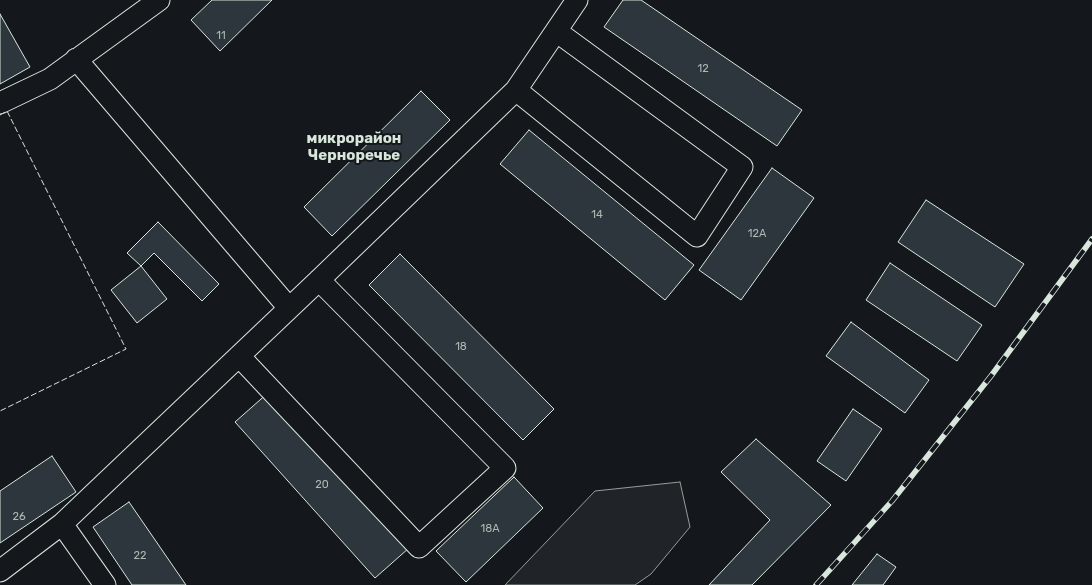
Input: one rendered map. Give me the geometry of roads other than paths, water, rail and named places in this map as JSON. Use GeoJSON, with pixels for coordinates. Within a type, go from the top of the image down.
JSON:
{"type":"FeatureCollection","features":[{"type":"Feature","properties":{"kind":"street"},"geometry":{"type":"LineString","coordinates":[[0,103],[50,79],[159,0]]}},
{"type":"Feature","properties":{"kind":"street"},"geometry":{"type":"LineString","coordinates":[[0,571],[62,524],[516,90],[577,0]]}},
{"type":"Feature","properties":{"kind":"street"},"geometry":{"type":"LineString","coordinates":[[516,90],[697,236],[742,167],[556,31]]}},
{"type":"Feature","properties":{"kind":"street"},"geometry":{"type":"LineString","coordinates":[[76,59],[289,308]]}},
{"type":"Feature","properties":{"kind":"street"},"geometry":{"type":"LineString","coordinates":[[239,356],[419,547],[505,468],[319,280]]}},
{"type":"Feature","properties":{"kind":"street"},"geometry":{"type":"LineString","coordinates":[[62,524],[105,585]]}},
{"type":"Feature","properties":{"kind":"railway"},"geometry":{"type":"LineString","coordinates":[[816,585],[892,501],[991,376],[1092,239]]}},
{"type":"Feature","properties":{"kind":"district","name":"микрорайон Черноречье"},"geometry":{"type":"Point","coordinates":[354,148]}}]}
